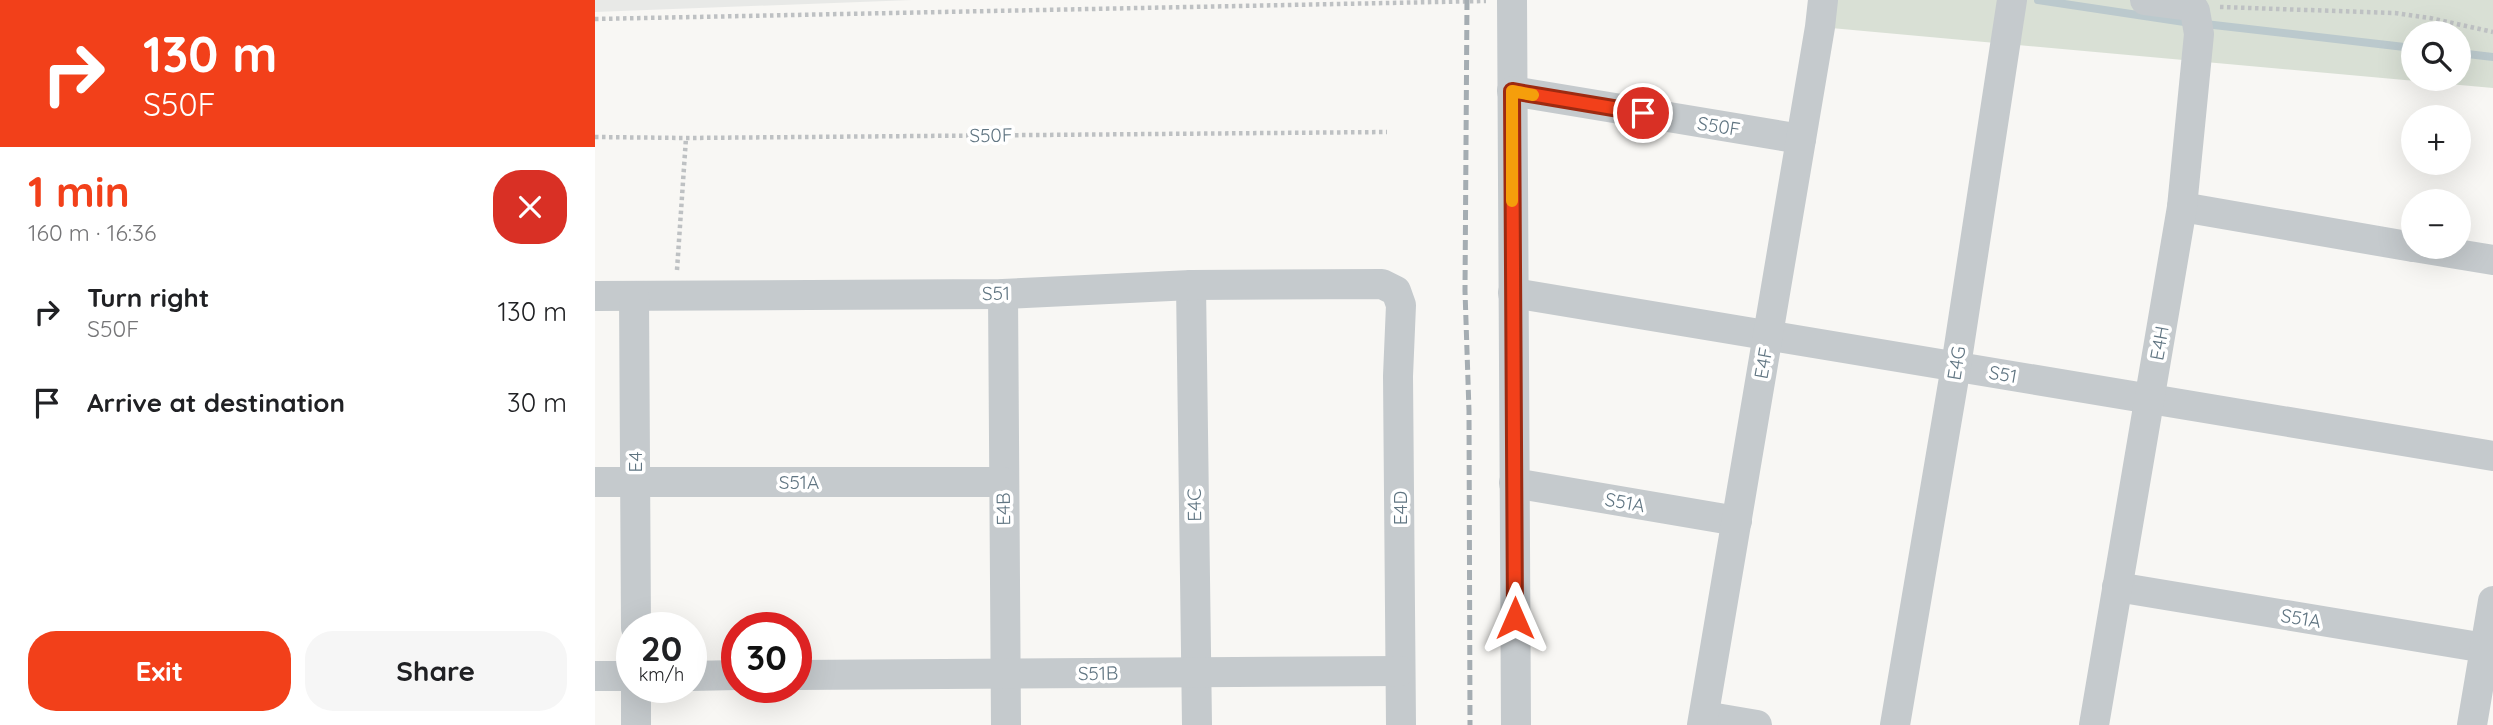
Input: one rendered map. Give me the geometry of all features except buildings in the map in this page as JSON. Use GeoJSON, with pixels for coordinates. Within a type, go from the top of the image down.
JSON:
{"type":"FeatureCollection","features":[{"type":"Feature","properties":{"kind":"street"},"geometry":{"type":"LineString","coordinates":[[1512,0],[1516,725]]}},
{"type":"Feature","properties":{"kind":"street","name":"E4F"},"geometry":{"type":"LineString","coordinates":[[1703,721],[1823,0]]}},
{"type":"Feature","properties":{"kind":"street","name":"E4G"},"geometry":{"type":"LineString","coordinates":[[1895,725],[2013,0]]}},
{"type":"Feature","properties":{"kind":"street"},"geometry":{"type":"LineString","coordinates":[[2145,0],[2192,6]]}},
{"type":"Feature","properties":{"kind":"street","name":"E4H"},"geometry":{"type":"LineString","coordinates":[[2094,725],[2182,207],[2199,34],[2192,6]]}},
{"type":"Feature","properties":{"kind":"street","name":"S50F"},"geometry":{"type":"LineString","coordinates":[[1512,91],[1801,139]]}},
{"type":"Feature","properties":{"kind":"street"},"geometry":{"type":"LineString","coordinates":[[2182,207],[2401,245]]}},
{"type":"Feature","properties":{"kind":"street"},"geometry":{"type":"LineString","coordinates":[[2471,256],[2493,260]]}},
{"type":"Feature","properties":{"kind":"street","name":"S51"},"geometry":{"type":"LineString","coordinates":[[595,296],[1003,294],[1191,285],[1382,284],[1396,291]]}},
{"type":"Feature","properties":{"kind":"street","name":"E4C"},"geometry":{"type":"LineString","coordinates":[[1191,285],[1197,725]]}},
{"type":"Feature","properties":{"kind":"street","name":"E4D"},"geometry":{"type":"LineString","coordinates":[[1396,291],[1401,306],[1398,376],[1401,725]]}},
{"type":"Feature","properties":{"kind":"street","name":"S51"},"geometry":{"type":"LineString","coordinates":[[1513,293],[2493,456]]}},
{"type":"Feature","properties":{"kind":"street","name":"E4B"},"geometry":{"type":"LineString","coordinates":[[1003,294],[1006,725]]}},
{"type":"Feature","properties":{"kind":"street","name":"E4"},"geometry":{"type":"LineString","coordinates":[[633,296],[636,612]]}},
{"type":"Feature","properties":{"kind":"street","name":"S51A"},"geometry":{"type":"LineString","coordinates":[[595,482],[1003,482]]}},
{"type":"Feature","properties":{"kind":"street","name":"S51A"},"geometry":{"type":"LineString","coordinates":[[1514,483],[1737,521]]}},
{"type":"Feature","properties":{"kind":"street","name":"S51A"},"geometry":{"type":"LineString","coordinates":[[2117,587],[2485,648]]}},
{"type":"Feature","properties":{"kind":"street"},"geometry":{"type":"LineString","coordinates":[[2472,725],[2493,601]]}},
{"type":"Feature","properties":{"kind":"street","name":"S51B"},"geometry":{"type":"LineString","coordinates":[[812,675],[1400,671]]}},
{"type":"Feature","properties":{"kind":"street"},"geometry":{"type":"LineString","coordinates":[[595,676],[616,676]]}},
{"type":"Feature","properties":{"kind":"street"},"geometry":{"type":"LineString","coordinates":[[636,703],[636,725]]}},
{"type":"Feature","properties":{"kind":"street"},"geometry":{"type":"LineString","coordinates":[[1703,721],[1757,725]]}},
{"type":"Feature","properties":{"kind":"path"},"geometry":{"type":"LineString","coordinates":[[595,19],[1512,0]]}},
{"type":"Feature","properties":{"kind":"path"},"geometry":{"type":"LineString","coordinates":[[2192,6],[2395,13],[2493,32]]}},
{"type":"Feature","properties":{"kind":"path","name":"S50F"},"geometry":{"type":"LineString","coordinates":[[595,137],[1387,132]]}},
{"type":"Feature","properties":{"kind":"path"},"geometry":{"type":"LineString","coordinates":[[675,296],[686,138]]}},
{"type":"Feature","properties":{"kind":"shaded area"},"geometry":{"type":"Polygon","coordinates":[[[595,0],[912,0],[595,12],[595,0]]]}},
{"type":"Feature","properties":{"kind":"shaded area"},"geometry":{"type":"Polygon","coordinates":[[[1820,0],[2493,0],[2493,88],[2471,86],[2471,21],[2401,21],[2401,80],[1820,27],[1820,0]]]}},
{"type":"Feature","properties":{"kind":"waterway"},"geometry":{"type":"LineString","coordinates":[[2038,0],[2191,23]]}},
{"type":"Feature","properties":{"kind":"waterway"},"geometry":{"type":"LineString","coordinates":[[2205,24],[2401,47]]}},
{"type":"Feature","properties":{"kind":"waterway"},"geometry":{"type":"LineString","coordinates":[[2471,54],[2493,57]]}},
{"type":"Feature","properties":{"kind":"railway"},"geometry":{"type":"LineString","coordinates":[[1467,0],[1465,291],[1469,411],[1470,725]]}},
{"type":"Feature","properties":{"kind":"slow traffic"},"geometry":{"type":"LineString","coordinates":[[1512,201],[1512,91],[1533,95]]}},
{"type":"Feature","properties":{"kind":"route"},"geometry":{"type":"LineString","coordinates":[[1515,618],[1512,91],[1643,113]]}}]}
